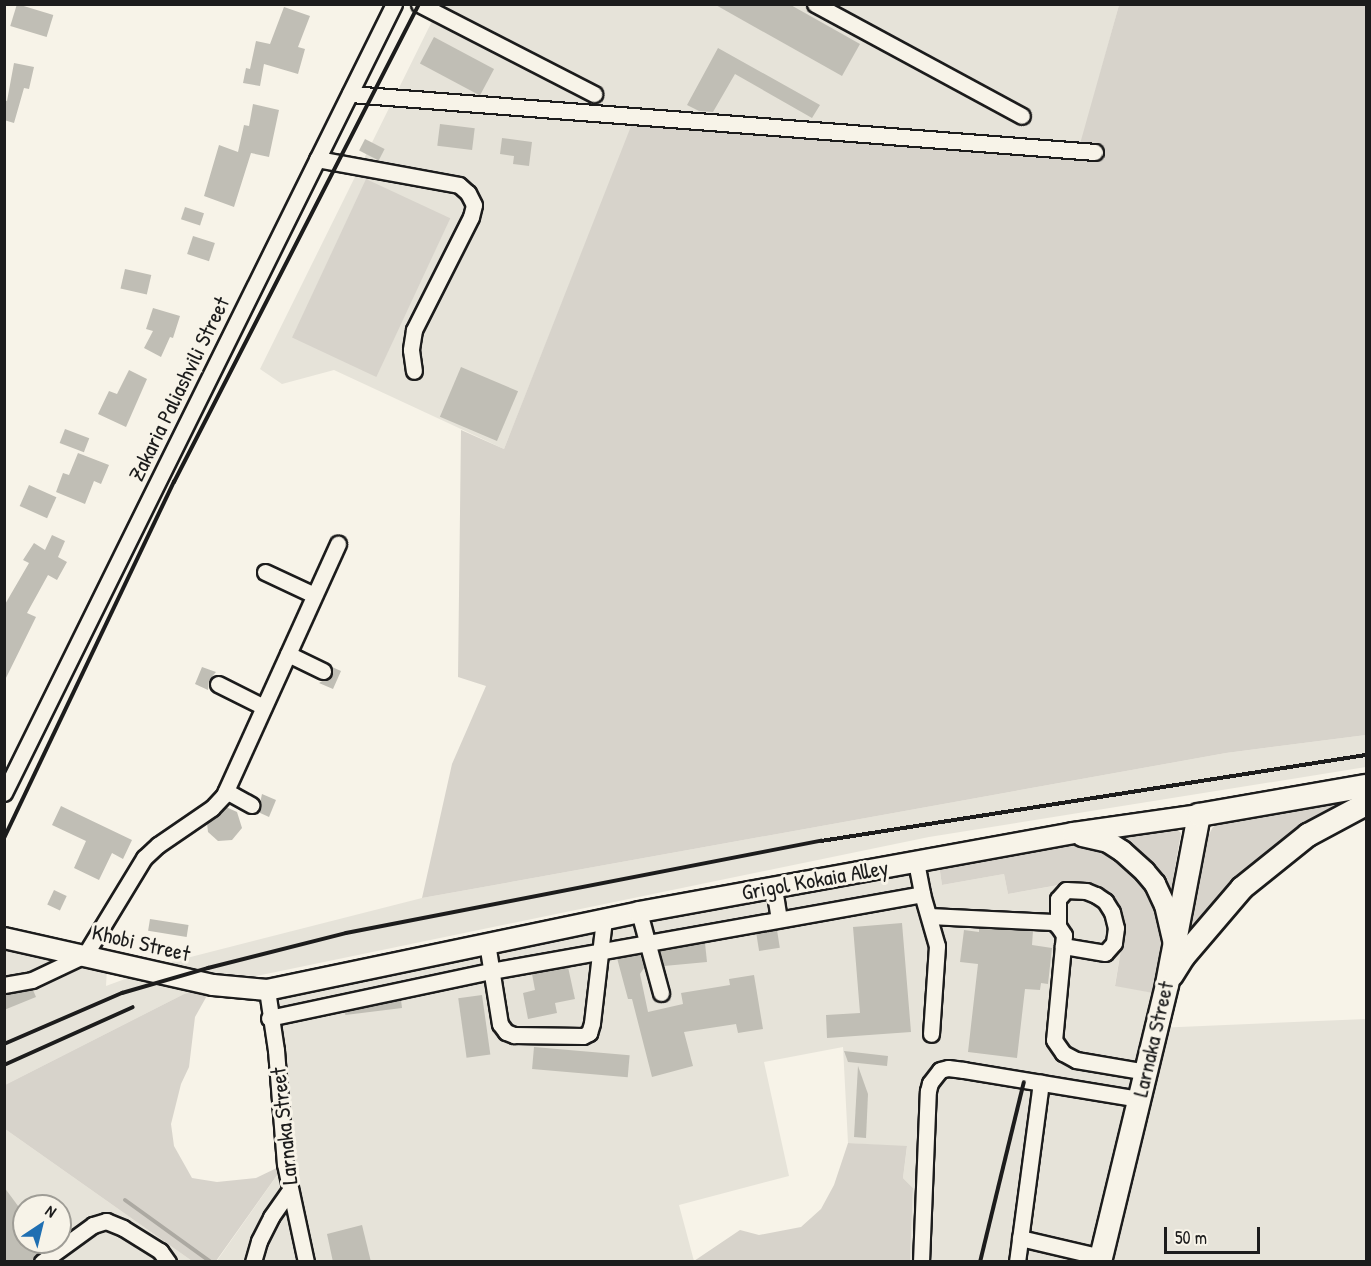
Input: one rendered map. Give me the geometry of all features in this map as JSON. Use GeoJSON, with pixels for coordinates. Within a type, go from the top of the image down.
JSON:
{"type":"FeatureCollection","features":[{"type":"Feature","properties":{"kind":"highway","name":"Grigol Kokaia Alley"},"geometry":{"type":"LineString","coordinates":[[1198,815],[1366,786]]}},
{"type":"Feature","properties":{"kind":"highway"},"geometry":{"type":"LineString","coordinates":[[1167,984],[1184,956],[1242,888],[1308,836],[1366,804]]}},
{"type":"Feature","properties":{"kind":"highway","name":"Larnaka Street"},"geometry":{"type":"LineString","coordinates":[[1100,1259],[1167,984],[1198,815]]}},
{"type":"Feature","properties":{"kind":"main road","name":"Grigol Kokaia Alley"},"geometry":{"type":"LineString","coordinates":[[267,990],[639,912],[1073,833],[1198,815]]}},
{"type":"Feature","properties":{"kind":"main road"},"geometry":{"type":"LineString","coordinates":[[1073,833],[1108,842],[1122,850],[1145,872],[1155,884],[1165,905],[1174,944]]}},
{"type":"Feature","properties":{"kind":"main road","name":"Khobi Street"},"geometry":{"type":"LineString","coordinates":[[4,938],[85,954],[213,985],[267,990]]}},
{"type":"Feature","properties":{"kind":"street","name":"Zakaria Paliashvili Street"},"geometry":{"type":"LineString","coordinates":[[4,793],[394,4]]}},
{"type":"Feature","properties":{"kind":"street"},"geometry":{"type":"LineString","coordinates":[[419,4],[594,94]]}},
{"type":"Feature","properties":{"kind":"street"},"geometry":{"type":"LineString","coordinates":[[815,4],[1022,116]]}},
{"type":"Feature","properties":{"kind":"street"},"geometry":{"type":"LineString","coordinates":[[350,94],[1095,152]]}},
{"type":"Feature","properties":{"kind":"street"},"geometry":{"type":"LineString","coordinates":[[317,159],[459,184],[468,193],[474,205],[471,217],[414,330],[411,350],[414,370]]}},
{"type":"Feature","properties":{"kind":"street"},"geometry":{"type":"LineString","coordinates":[[4,985],[32,980],[85,954],[144,858],[158,845],[212,808],[226,791],[338,544]]}},
{"type":"Feature","properties":{"kind":"street"},"geometry":{"type":"LineString","coordinates":[[265,572],[314,595]]}},
{"type":"Feature","properties":{"kind":"street"},"geometry":{"type":"LineString","coordinates":[[288,654],[323,671]]}},
{"type":"Feature","properties":{"kind":"street"},"geometry":{"type":"LineString","coordinates":[[218,684],[264,707]]}},
{"type":"Feature","properties":{"kind":"street"},"geometry":{"type":"LineString","coordinates":[[226,791],[251,805]]}},
{"type":"Feature","properties":{"kind":"street"},"geometry":{"type":"LineString","coordinates":[[916,862],[922,894],[937,946],[931,1034]]}},
{"type":"Feature","properties":{"kind":"street"},"geometry":{"type":"LineString","coordinates":[[774,888],[779,919]]}},
{"type":"Feature","properties":{"kind":"street"},"geometry":{"type":"LineString","coordinates":[[1058,926],[1058,898],[1066,890],[1086,891],[1096,895],[1105,901],[1112,912],[1116,928],[1114,942],[1105,953],[1064,946]]}},
{"type":"Feature","properties":{"kind":"street"},"geometry":{"type":"LineString","coordinates":[[269,1018],[491,971],[922,894]]}},
{"type":"Feature","properties":{"kind":"street"},"geometry":{"type":"LineString","coordinates":[[639,912],[661,993]]}},
{"type":"Feature","properties":{"kind":"street"},"geometry":{"type":"LineString","coordinates":[[929,916],[1053,922],[1064,935],[1054,1040],[1063,1053],[1076,1060],[1146,1072]]}},
{"type":"Feature","properties":{"kind":"street"},"geometry":{"type":"LineString","coordinates":[[487,943],[500,1024],[506,1032],[514,1035],[583,1036],[590,1033],[592,1023],[604,919]]}},
{"type":"Feature","properties":{"kind":"street","name":"Larnaka Street"},"geometry":{"type":"LineString","coordinates":[[267,990],[269,1018],[276,1050],[285,1164],[306,1262]]}},
{"type":"Feature","properties":{"kind":"street"},"geometry":{"type":"LineString","coordinates":[[921,1262],[930,1083],[940,1070],[948,1068],[1139,1099]]}},
{"type":"Feature","properties":{"kind":"street"},"geometry":{"type":"LineString","coordinates":[[1017,1262],[1041,1083]]}},
{"type":"Feature","properties":{"kind":"street"},"geometry":{"type":"LineString","coordinates":[[253,1262],[259,1241],[271,1217],[291,1190]]}},
{"type":"Feature","properties":{"kind":"street"},"geometry":{"type":"LineString","coordinates":[[42,1262],[93,1225],[106,1221],[123,1228],[160,1251],[168,1262]]}},
{"type":"Feature","properties":{"kind":"street"},"geometry":{"type":"LineString","coordinates":[[1020,1238],[1100,1259]]}},
{"type":"Feature","properties":{"kind":"shaded area"},"geometry":{"type":"Polygon","coordinates":[[[440,5],[1119,5],[1079,151],[636,116],[504,449],[334,370],[282,384],[260,369],[440,5]]]}},
{"type":"Feature","properties":{"kind":"shaded area"},"geometry":{"type":"Polygon","coordinates":[[[1119,5],[1366,5],[1366,735],[1226,753],[422,898],[452,764],[486,686],[458,677],[461,430],[504,449],[635,116],[1078,151],[1119,5]]]}},
{"type":"Feature","properties":{"kind":"shaded area"},"geometry":{"type":"Polygon","coordinates":[[[366,179],[450,218],[376,377],[292,338],[366,179]]]}},
{"type":"Feature","properties":{"kind":"shaded area"},"geometry":{"type":"Polygon","coordinates":[[[1366,735],[1366,767],[929,837],[213,985],[184,994],[5,1085],[5,950],[107,968],[106,986],[171,962],[422,898],[1226,753],[1366,735]]]}},
{"type":"Feature","properties":{"kind":"shaded area"},"geometry":{"type":"Polygon","coordinates":[[[1350,795],[1354,802],[1196,929],[1191,928],[1188,922],[1208,836],[1213,827],[1223,820],[1350,795]]]}},
{"type":"Feature","properties":{"kind":"shaded area"},"geometry":{"type":"Polygon","coordinates":[[[1173,826],[1181,833],[1170,897],[1159,874],[1147,859],[1118,837],[1173,826]]]}},
{"type":"Feature","properties":{"kind":"shaded area"},"geometry":{"type":"Polygon","coordinates":[[[1073,833],[1108,842],[1165,905],[1164,995],[1115,986],[1125,925],[1116,904],[1099,889],[1070,883],[1008,894],[1004,874],[942,885],[938,858],[1073,833]]]}},
{"type":"Feature","properties":{"kind":"shaded area"},"geometry":{"type":"Polygon","coordinates":[[[938,858],[942,885],[1004,874],[1008,894],[1071,883],[1099,889],[1116,903],[1125,925],[1115,985],[1164,995],[1156,1028],[1366,1019],[1366,1261],[910,1261],[913,1188],[903,1178],[907,1147],[848,1143],[843,1047],[764,1062],[789,1176],[679,1205],[694,1261],[216,1262],[285,1164],[267,990],[938,858]]]}},
{"type":"Feature","properties":{"kind":"shaded area"},"geometry":{"type":"Polygon","coordinates":[[[213,985],[195,1017],[189,1067],[181,1084],[171,1124],[174,1146],[192,1178],[217,1182],[256,1178],[285,1164],[216,1261],[192,1261],[5,1129],[5,1085],[184,994],[213,985]]]}},
{"type":"Feature","properties":{"kind":"shaded area"},"geometry":{"type":"Polygon","coordinates":[[[5,1129],[192,1261],[5,1261],[5,1129]]]}},
{"type":"Feature","properties":{"kind":"shaded area"},"geometry":{"type":"Polygon","coordinates":[[[848,1143],[907,1146],[903,1178],[913,1188],[910,1261],[694,1261],[740,1230],[759,1235],[801,1227],[821,1209],[834,1185],[848,1143]]]}},
{"type":"Feature","properties":{"kind":"building"},"geometry":{"type":"Polygon","coordinates":[[[17,4],[53,15],[47,37],[10,26],[17,4]]]}},
{"type":"Feature","properties":{"kind":"building"},"geometry":{"type":"Polygon","coordinates":[[[714,4],[789,4],[860,44],[842,76],[714,4]]]}},
{"type":"Feature","properties":{"kind":"building"},"geometry":{"type":"Polygon","coordinates":[[[284,7],[310,16],[298,47],[305,49],[298,74],[264,64],[260,86],[243,83],[246,68],[250,69],[256,41],[270,44],[284,7]]]}},
{"type":"Feature","properties":{"kind":"building"},"geometry":{"type":"Polygon","coordinates":[[[434,37],[494,69],[480,95],[420,63],[434,37]]]}},
{"type":"Feature","properties":{"kind":"building"},"geometry":{"type":"Polygon","coordinates":[[[718,48],[820,105],[812,118],[735,74],[713,112],[699,111],[687,105],[718,48]]]}},
{"type":"Feature","properties":{"kind":"building"},"geometry":{"type":"Polygon","coordinates":[[[14,63],[34,67],[29,89],[24,88],[14,123],[4,120],[4,100],[7,101],[14,63]]]}},
{"type":"Feature","properties":{"kind":"building"},"geometry":{"type":"Polygon","coordinates":[[[253,104],[279,110],[269,157],[251,153],[234,207],[204,196],[219,145],[238,152],[244,125],[249,126],[253,104]]]}},
{"type":"Feature","properties":{"kind":"building"},"geometry":{"type":"Polygon","coordinates":[[[440,124],[475,128],[472,150],[437,146],[440,124]]]}},
{"type":"Feature","properties":{"kind":"building"},"geometry":{"type":"Polygon","coordinates":[[[502,138],[532,142],[529,166],[513,164],[514,156],[500,154],[502,138]]]}},
{"type":"Feature","properties":{"kind":"building"},"geometry":{"type":"Polygon","coordinates":[[[365,139],[385,149],[379,161],[359,151],[365,139]]]}},
{"type":"Feature","properties":{"kind":"building"},"geometry":{"type":"Polygon","coordinates":[[[185,207],[204,213],[200,226],[181,219],[185,207]]]}},
{"type":"Feature","properties":{"kind":"building"},"geometry":{"type":"Polygon","coordinates":[[[193,236],[215,243],[209,261],[187,254],[193,236]]]}},
{"type":"Feature","properties":{"kind":"building"},"geometry":{"type":"Polygon","coordinates":[[[125,269],[151,275],[147,295],[121,288],[125,269]]]}},
{"type":"Feature","properties":{"kind":"building"},"geometry":{"type":"Polygon","coordinates":[[[153,308],[180,316],[173,338],[170,337],[161,357],[144,348],[153,331],[146,329],[153,308]]]}},
{"type":"Feature","properties":{"kind":"building"},"geometry":{"type":"Polygon","coordinates":[[[461,367],[518,391],[497,441],[440,417],[461,367]]]}},
{"type":"Feature","properties":{"kind":"building"},"geometry":{"type":"Polygon","coordinates":[[[129,370],[147,379],[126,427],[98,414],[109,391],[117,394],[129,370]]]}},
{"type":"Feature","properties":{"kind":"building"},"geometry":{"type":"Polygon","coordinates":[[[65,429],[89,438],[84,452],[60,443],[65,429]]]}},
{"type":"Feature","properties":{"kind":"building"},"geometry":{"type":"Polygon","coordinates":[[[78,453],[109,465],[101,484],[94,481],[85,504],[56,492],[63,473],[69,475],[78,453]]]}},
{"type":"Feature","properties":{"kind":"building"},"geometry":{"type":"Polygon","coordinates":[[[29,485],[56,497],[47,518],[20,506],[29,485]]]}},
{"type":"Feature","properties":{"kind":"building"},"geometry":{"type":"Polygon","coordinates":[[[52,535],[65,541],[58,557],[67,562],[57,580],[48,575],[27,613],[36,617],[4,682],[4,606],[29,563],[23,560],[34,543],[45,550],[52,535]]]}},
{"type":"Feature","properties":{"kind":"building"},"geometry":{"type":"Polygon","coordinates":[[[202,667],[216,672],[209,680],[208,690],[195,684],[202,667]]]}},
{"type":"Feature","properties":{"kind":"building"},"geometry":{"type":"Polygon","coordinates":[[[332,667],[341,671],[333,689],[319,683],[331,676],[332,667]]]}},
{"type":"Feature","properties":{"kind":"building"},"geometry":{"type":"Polygon","coordinates":[[[262,794],[276,800],[269,817],[258,812],[262,794]]]}},
{"type":"Feature","properties":{"kind":"building"},"geometry":{"type":"Polygon","coordinates":[[[61,806],[132,840],[123,859],[112,853],[99,880],[74,868],[86,841],[52,825],[61,806]]]}},
{"type":"Feature","properties":{"kind":"building"},"geometry":{"type":"Polygon","coordinates":[[[226,807],[237,812],[242,828],[232,840],[218,841],[208,832],[207,823],[226,807]]]}},
{"type":"Feature","properties":{"kind":"building"},"geometry":{"type":"Polygon","coordinates":[[[54,890],[67,896],[60,910],[47,905],[54,890]]]}},
{"type":"Feature","properties":{"kind":"building"},"geometry":{"type":"Polygon","coordinates":[[[150,919],[189,925],[187,937],[148,931],[150,919]]]}},
{"type":"Feature","properties":{"kind":"building"},"geometry":{"type":"Polygon","coordinates":[[[902,923],[911,1032],[827,1038],[826,1015],[860,1013],[853,927],[902,923]]]}},
{"type":"Feature","properties":{"kind":"building"},"geometry":{"type":"Polygon","coordinates":[[[979,928],[1033,931],[1032,945],[1052,948],[1048,984],[1041,983],[1040,990],[1025,989],[1017,1058],[968,1052],[978,964],[960,962],[964,930],[979,932],[979,928]]]}},
{"type":"Feature","properties":{"kind":"building"},"geometry":{"type":"Polygon","coordinates":[[[777,930],[780,948],[759,951],[756,933],[777,930]]]}},
{"type":"Feature","properties":{"kind":"building"},"geometry":{"type":"Polygon","coordinates":[[[705,943],[707,962],[664,966],[660,951],[705,943]]]}},
{"type":"Feature","properties":{"kind":"building"},"geometry":{"type":"Polygon","coordinates":[[[640,954],[644,968],[640,974],[648,1012],[683,1004],[681,993],[730,985],[729,979],[754,975],[763,1029],[738,1033],[736,1024],[684,1032],[693,1066],[652,1077],[632,999],[628,999],[617,958],[640,954]]]}},
{"type":"Feature","properties":{"kind":"building"},"geometry":{"type":"Polygon","coordinates":[[[568,967],[575,999],[555,1003],[557,1013],[528,1019],[523,993],[535,990],[532,974],[568,967]]]}},
{"type":"Feature","properties":{"kind":"building"},"geometry":{"type":"Polygon","coordinates":[[[33,990],[36,997],[4,1010],[4,995],[33,990]]]}},
{"type":"Feature","properties":{"kind":"building"},"geometry":{"type":"Polygon","coordinates":[[[482,995],[490,1054],[467,1058],[458,998],[482,995]]]}},
{"type":"Feature","properties":{"kind":"building"},"geometry":{"type":"Polygon","coordinates":[[[401,1000],[402,1008],[345,1015],[344,1007],[401,1000]]]}},
{"type":"Feature","properties":{"kind":"building"},"geometry":{"type":"Polygon","coordinates":[[[534,1047],[630,1055],[628,1077],[532,1069],[534,1047]]]}},
{"type":"Feature","properties":{"kind":"building"},"geometry":{"type":"Polygon","coordinates":[[[844,1051],[888,1056],[887,1066],[848,1062],[844,1051]]]}},
{"type":"Feature","properties":{"kind":"building"},"geometry":{"type":"Polygon","coordinates":[[[858,1066],[868,1094],[866,1138],[854,1137],[858,1066]]]}},
{"type":"Feature","properties":{"kind":"building"},"geometry":{"type":"Polygon","coordinates":[[[4,1187],[12,1198],[12,1254],[39,1254],[30,1262],[4,1262],[4,1187]]]}},
{"type":"Feature","properties":{"kind":"building"},"geometry":{"type":"Polygon","coordinates":[[[362,1225],[371,1262],[333,1262],[327,1234],[362,1225]]]}},
{"type":"Feature","properties":{"kind":"waterway"},"geometry":{"type":"LineString","coordinates":[[125,1200],[211,1262]]}},
{"type":"Feature","properties":{"kind":"railway"},"geometry":{"type":"LineString","coordinates":[[4,838],[174,482],[419,4]]}},
{"type":"Feature","properties":{"kind":"railway"},"geometry":{"type":"LineString","coordinates":[[4,1044],[122,993],[208,968],[346,933],[821,841],[1366,755]]}},
{"type":"Feature","properties":{"kind":"railway"},"geometry":{"type":"LineString","coordinates":[[4,1065],[133,1007]]}},
{"type":"Feature","properties":{"kind":"railway"},"geometry":{"type":"LineString","coordinates":[[980,1262],[1024,1082]]}}]}
